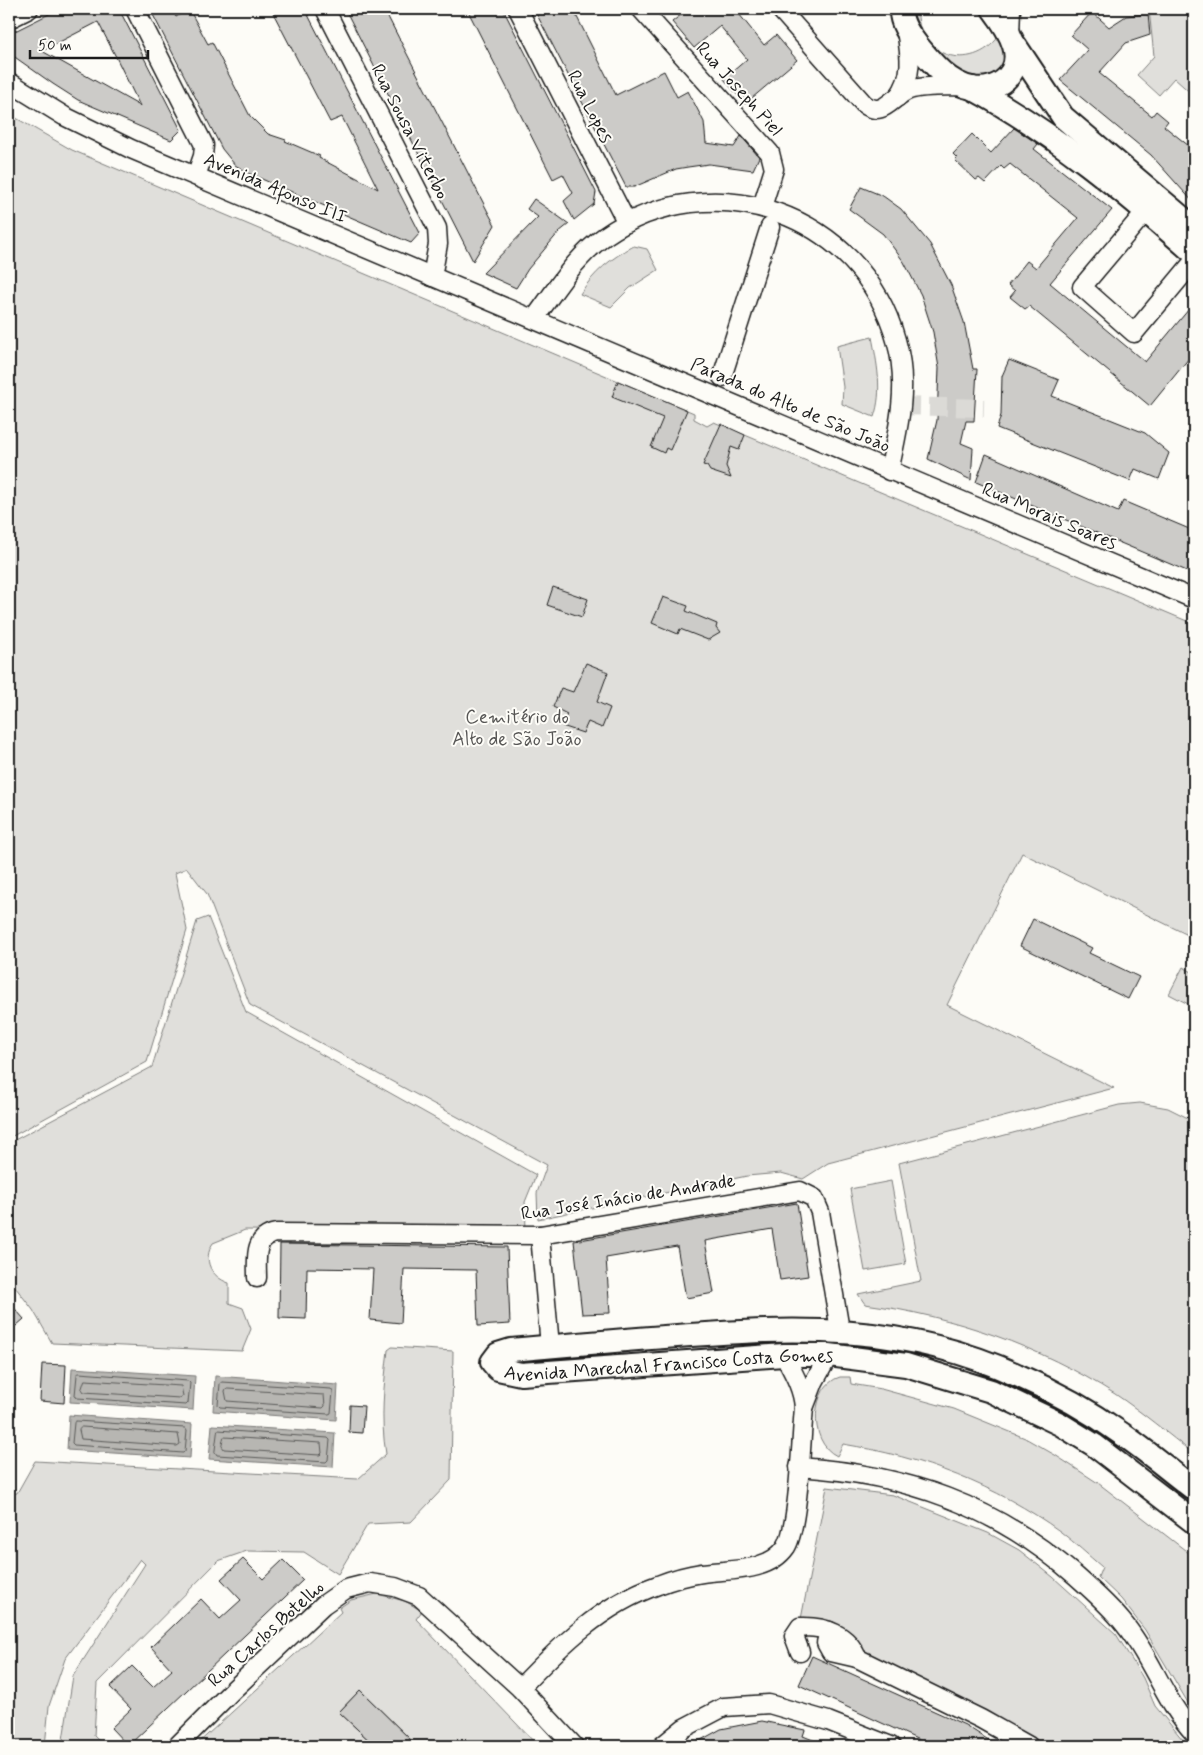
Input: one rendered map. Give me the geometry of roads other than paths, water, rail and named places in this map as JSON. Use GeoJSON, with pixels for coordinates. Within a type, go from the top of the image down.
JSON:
{"type":"FeatureCollection","features":[{"type":"Feature","properties":{"kind":"main road"},"geometry":{"type":"LineString","coordinates":[[993,9],[1063,117],[1153,205],[1194,252]]}},
{"type":"Feature","properties":{"kind":"main road"},"geometry":{"type":"LineString","coordinates":[[901,16],[935,66],[1017,113],[1153,205],[1194,228]]}},
{"type":"Feature","properties":{"kind":"main road"},"geometry":{"type":"LineString","coordinates":[[969,87],[988,88],[1008,78],[1014,69],[1016,61],[1012,40]]}},
{"type":"Feature","properties":{"kind":"main road","name":"Avenida Marechal Francisco Costa Gomes"},"geometry":{"type":"LineString","coordinates":[[1194,1489],[1108,1424],[1075,1404],[1016,1374],[934,1346],[890,1336],[840,1330],[766,1330],[504,1351],[493,1358],[492,1362],[498,1369],[521,1374],[784,1355],[829,1355],[906,1366],[958,1380],[1009,1399],[1060,1424],[1094,1445],[1194,1522]]}},
{"type":"Feature","properties":{"kind":"street"},"geometry":{"type":"LineString","coordinates":[[9,19],[29,9]]}},
{"type":"Feature","properties":{"kind":"street"},"geometry":{"type":"LineString","coordinates":[[134,9],[204,145],[203,156],[196,176]]}},
{"type":"Feature","properties":{"kind":"street","name":"Rua Sousa Viterbo"},"geometry":{"type":"LineString","coordinates":[[325,9],[437,228],[438,244],[432,277]]}},
{"type":"Feature","properties":{"kind":"street","name":"Rua Lopes"},"geometry":{"type":"LineString","coordinates":[[518,9],[627,223]]}},
{"type":"Feature","properties":{"kind":"street","name":"Rua Joseph Piel"},"geometry":{"type":"LineString","coordinates":[[641,9],[770,152],[774,169],[762,208]]}},
{"type":"Feature","properties":{"kind":"street"},"geometry":{"type":"LineString","coordinates":[[780,9],[867,106],[874,110],[883,108],[898,97],[914,89],[969,87]]}},
{"type":"Feature","properties":{"kind":"street"},"geometry":{"type":"LineString","coordinates":[[1010,9],[1012,40]]}},
{"type":"Feature","properties":{"kind":"street"},"geometry":{"type":"LineString","coordinates":[[898,97],[905,86],[910,68],[901,16]]}},
{"type":"Feature","properties":{"kind":"street","name":"Avenida Afonso III"},"geometry":{"type":"LineString","coordinates":[[9,82],[64,116],[131,149],[534,319]]}},
{"type":"Feature","properties":{"kind":"street","name":"Parada do Alto de São João"},"geometry":{"type":"LineString","coordinates":[[725,202],[762,208],[794,219],[839,248],[860,270],[885,310],[898,348],[903,389],[900,419],[889,470],[534,319],[573,265],[604,236],[627,223],[654,212],[688,203],[725,202]]}},
{"type":"Feature","properties":{"kind":"street"},"geometry":{"type":"LineString","coordinates":[[1153,205],[1082,287],[1134,333],[1194,262]]}},
{"type":"Feature","properties":{"kind":"street","name":"Parada do Alto de São João"},"geometry":{"type":"LineString","coordinates":[[722,377],[770,227]]}},
{"type":"Feature","properties":{"kind":"street","name":"Rua Morais Soares"},"geometry":{"type":"LineString","coordinates":[[889,470],[1194,599]]}},
{"type":"Feature","properties":{"kind":"street","name":"Rua José Inácio de Andrade"},"geometry":{"type":"LineString","coordinates":[[258,1278],[257,1257],[260,1241],[264,1237],[276,1233],[540,1235],[800,1191],[810,1194],[820,1212],[840,1330]]}},
{"type":"Feature","properties":{"kind":"street"},"geometry":{"type":"LineString","coordinates":[[540,1235],[550,1346]]}},
{"type":"Feature","properties":{"kind":"street"},"geometry":{"type":"LineString","coordinates":[[520,1688],[555,1652],[608,1608],[658,1585],[700,1573],[753,1567],[775,1558],[786,1547],[792,1531],[804,1398],[797,1379],[784,1355]]}},
{"type":"Feature","properties":{"kind":"street"},"geometry":{"type":"LineString","coordinates":[[804,1408],[814,1382],[829,1355]]}},
{"type":"Feature","properties":{"kind":"street"},"geometry":{"type":"LineString","coordinates":[[799,1467],[841,1470],[892,1479],[941,1494],[980,1511],[1039,1546],[1088,1587],[1125,1625],[1146,1656],[1172,1705],[1194,1733]]}},
{"type":"Feature","properties":{"kind":"street","name":"Rua Carlos Botelho"},"geometry":{"type":"LineString","coordinates":[[177,1746],[323,1605],[346,1589],[370,1583],[396,1587],[419,1596],[520,1688],[574,1746]]}},
{"type":"Feature","properties":{"kind":"street"},"geometry":{"type":"LineString","coordinates":[[800,1652],[794,1636],[800,1627],[818,1626],[842,1637],[852,1645],[857,1658],[980,1719],[1029,1746]]}},
{"type":"Feature","properties":{"kind":"street"},"geometry":{"type":"LineString","coordinates":[[662,1746],[684,1728],[724,1707],[769,1704],[828,1721],[891,1746]]}},
{"type":"Feature","properties":{"kind":"water"},"geometry":{"type":"Polygon","coordinates":[[[72,1368],[195,1376],[193,1410],[70,1402],[72,1368]]]}},
{"type":"Feature","properties":{"kind":"water"},"geometry":{"type":"Polygon","coordinates":[[[215,1376],[338,1385],[336,1420],[213,1411],[215,1376]]]}},
{"type":"Feature","properties":{"kind":"water"},"geometry":{"type":"Polygon","coordinates":[[[69,1415],[192,1424],[190,1458],[67,1450],[69,1415]]]}},
{"type":"Feature","properties":{"kind":"water"},"geometry":{"type":"Polygon","coordinates":[[[212,1425],[335,1433],[333,1467],[209,1459],[212,1425]]]}},
{"type":"Feature","properties":{"kind":"tunnel"},"geometry":{"type":"LineString","coordinates":[[902,406],[984,408]]}},
{"type":"Feature","properties":{"kind":"park label","name":"Cemitério do Alto de São João"},"geometry":{"type":"Point","coordinates":[517,727]}}]}
